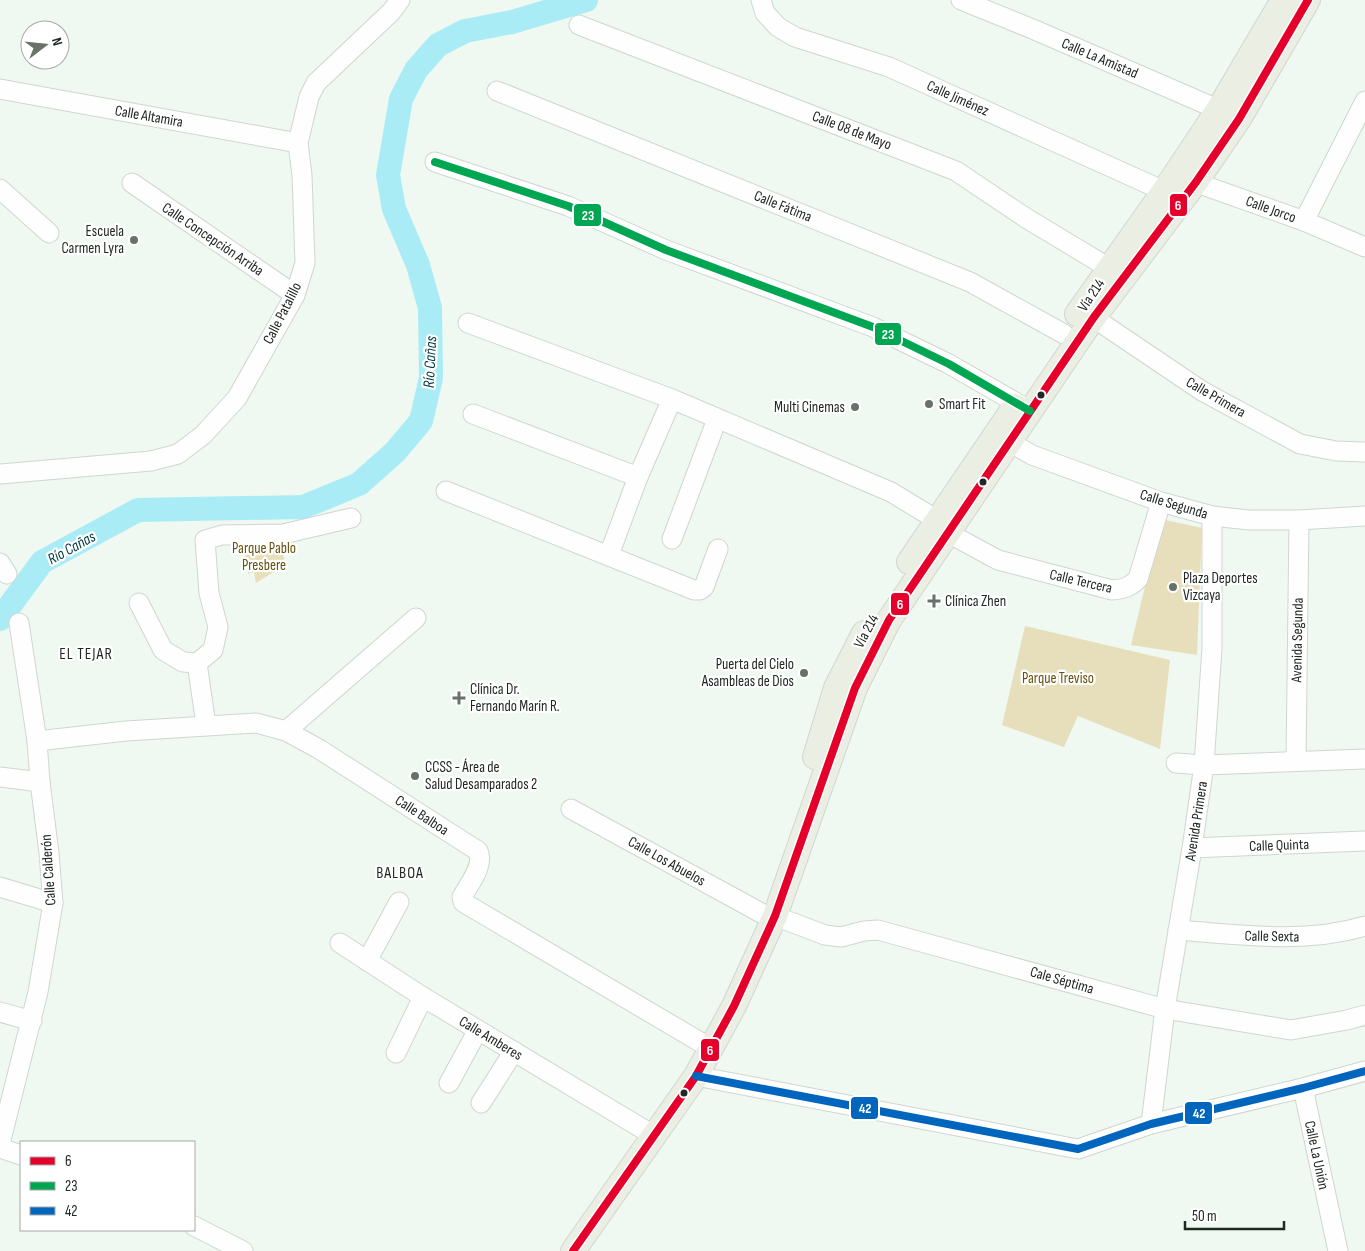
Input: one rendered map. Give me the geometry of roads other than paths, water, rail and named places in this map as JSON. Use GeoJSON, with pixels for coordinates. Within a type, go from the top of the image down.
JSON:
{"type":"FeatureCollection","features":[{"type":"Feature","properties":{"kind":"main road","name":"Vía 214"},"geometry":{"type":"LineString","coordinates":[[1228,114],[1283,0]]}},
{"type":"Feature","properties":{"kind":"main road","name":"Vía 214"},"geometry":{"type":"LineString","coordinates":[[573,1251],[696,1076],[746,953],[769,915],[836,688],[874,614],[942,527],[1178,183],[1308,0]]}},
{"type":"Feature","properties":{"kind":"main road","name":"Vía 214"},"geometry":{"type":"LineString","coordinates":[[1023,407],[1064,334],[1088,313],[1109,268],[1178,183]]}},
{"type":"Feature","properties":{"kind":"main road","name":"Vía 214"},"geometry":{"type":"LineString","coordinates":[[558,1251],[668,1096],[707,1045]]}},
{"type":"Feature","properties":{"kind":"street","name":"Calle Patalillo"},"geometry":{"type":"LineString","coordinates":[[0,474],[151,461],[178,454],[203,435],[237,398],[295,295],[305,263],[303,184],[298,143],[310,97],[316,83],[391,12],[400,0]]}},
{"type":"Feature","properties":{"kind":"street","name":"Calle Jiménez"},"geometry":{"type":"LineString","coordinates":[[761,0],[765,13],[778,26],[795,37],[888,67],[1178,183]]}},
{"type":"Feature","properties":{"kind":"street","name":"Calle La Amistad"},"geometry":{"type":"LineString","coordinates":[[961,0],[1228,114]]}},
{"type":"Feature","properties":{"kind":"street","name":"Calle 08 de Mayo"},"geometry":{"type":"LineString","coordinates":[[579,25],[956,170],[1026,218],[1109,268]]}},
{"type":"Feature","properties":{"kind":"street","name":"Calle Altamira"},"geometry":{"type":"LineString","coordinates":[[0,89],[298,143]]}},
{"type":"Feature","properties":{"kind":"street","name":"Calle Fátima"},"geometry":{"type":"LineString","coordinates":[[497,91],[970,282],[1064,334]]}},
{"type":"Feature","properties":{"kind":"street"},"geometry":{"type":"LineString","coordinates":[[1304,221],[1365,101]]}},
{"type":"Feature","properties":{"kind":"street"},"geometry":{"type":"LineString","coordinates":[[435,162],[568,206],[666,250],[873,327],[949,364],[1023,407]]}},
{"type":"Feature","properties":{"kind":"street","name":"Calle Concepción Arriba"},"geometry":{"type":"LineString","coordinates":[[132,183],[295,295]]}},
{"type":"Feature","properties":{"kind":"street","name":"Calle Jorco"},"geometry":{"type":"LineString","coordinates":[[1178,183],[1304,221],[1365,248]]}},
{"type":"Feature","properties":{"kind":"street"},"geometry":{"type":"LineString","coordinates":[[0,189],[49,233]]}},
{"type":"Feature","properties":{"kind":"street","name":"Calle Primera"},"geometry":{"type":"LineString","coordinates":[[1088,313],[1202,391],[1300,444],[1336,450],[1365,452]]}},
{"type":"Feature","properties":{"kind":"street","name":"Calle Tercera"},"geometry":{"type":"LineString","coordinates":[[468,323],[672,399],[891,492],[942,527],[998,560],[1112,590],[1131,586],[1138,579],[1161,502]]}},
{"type":"Feature","properties":{"kind":"street"},"geometry":{"type":"LineString","coordinates":[[610,555],[638,477],[672,399]]}},
{"type":"Feature","properties":{"kind":"street"},"geometry":{"type":"LineString","coordinates":[[473,414],[638,477]]}},
{"type":"Feature","properties":{"kind":"street"},"geometry":{"type":"LineString","coordinates":[[672,539],[717,419]]}},
{"type":"Feature","properties":{"kind":"street","name":"Calle Segunda"},"geometry":{"type":"LineString","coordinates":[[1003,438],[1032,455],[1161,502],[1212,516],[1249,520],[1299,520],[1365,516]]}},
{"type":"Feature","properties":{"kind":"street"},"geometry":{"type":"LineString","coordinates":[[446,491],[700,590],[704,587],[718,549]]}},
{"type":"Feature","properties":{"kind":"street","name":"Avenida Primera"},"geometry":{"type":"LineString","coordinates":[[1151,1124],[1165,1009],[1204,765],[1212,648],[1212,516]]}},
{"type":"Feature","properties":{"kind":"street"},"geometry":{"type":"LineString","coordinates":[[139,603],[163,650],[183,662],[197,663],[213,650],[218,627],[209,592],[205,540],[222,535],[283,534],[351,518]]}},
{"type":"Feature","properties":{"kind":"street","name":"Avenida Segunda"},"geometry":{"type":"LineString","coordinates":[[1296,761],[1299,520]]}},
{"type":"Feature","properties":{"kind":"street"},"geometry":{"type":"LineString","coordinates":[[286,730],[416,618]]}},
{"type":"Feature","properties":{"kind":"street","name":"Calle Calderón"},"geometry":{"type":"LineString","coordinates":[[0,1144],[32,1021],[53,903],[37,741],[19,623]]}},
{"type":"Feature","properties":{"kind":"street"},"geometry":{"type":"LineString","coordinates":[[197,663],[206,725]]}},
{"type":"Feature","properties":{"kind":"street","name":"Calle Balboa"},"geometry":{"type":"LineString","coordinates":[[37,741],[126,731],[206,725],[256,723],[286,730],[319,749],[478,851],[481,856],[480,863],[462,897],[463,902],[707,1045]]}},
{"type":"Feature","properties":{"kind":"street"},"geometry":{"type":"LineString","coordinates":[[1176,764],[1204,765],[1365,759]]}},
{"type":"Feature","properties":{"kind":"street"},"geometry":{"type":"LineString","coordinates":[[0,777],[40,782]]}},
{"type":"Feature","properties":{"kind":"street","name":"Calle Los Abuelos"},"geometry":{"type":"LineString","coordinates":[[571,809],[769,915]]}},
{"type":"Feature","properties":{"kind":"street","name":"Calle Quinta"},"geometry":{"type":"LineString","coordinates":[[1192,848],[1365,841]]}},
{"type":"Feature","properties":{"kind":"street"},"geometry":{"type":"LineString","coordinates":[[0,887],[53,903]]}},
{"type":"Feature","properties":{"kind":"street"},"geometry":{"type":"LineString","coordinates":[[366,961],[399,902]]}},
{"type":"Feature","properties":{"kind":"street","name":"Cale Séptima"},"geometry":{"type":"LineString","coordinates":[[769,915],[825,935],[841,937],[851,936],[864,931],[878,930],[1165,1009],[1291,1030],[1347,1020],[1365,1014]]}},
{"type":"Feature","properties":{"kind":"street","name":"Calle Sexta"},"geometry":{"type":"LineString","coordinates":[[1178,930],[1258,937],[1305,937],[1365,926]]}},
{"type":"Feature","properties":{"kind":"street","name":"Calle Amberes"},"geometry":{"type":"LineString","coordinates":[[340,943],[423,997],[644,1130]]}},
{"type":"Feature","properties":{"kind":"street"},"geometry":{"type":"LineString","coordinates":[[396,1053],[423,997]]}},
{"type":"Feature","properties":{"kind":"street"},"geometry":{"type":"LineString","coordinates":[[0,1012],[32,1021]]}},
{"type":"Feature","properties":{"kind":"street"},"geometry":{"type":"LineString","coordinates":[[449,1083],[478,1030]]}},
{"type":"Feature","properties":{"kind":"street"},"geometry":{"type":"LineString","coordinates":[[481,1103],[514,1052]]}},
{"type":"Feature","properties":{"kind":"street"},"geometry":{"type":"LineString","coordinates":[[696,1076],[1078,1148],[1151,1124],[1303,1088],[1365,1071]]}},
{"type":"Feature","properties":{"kind":"street","name":"Calle La Unión"},"geometry":{"type":"LineString","coordinates":[[1303,1088],[1338,1251]]}},
{"type":"Feature","properties":{"kind":"street"},"geometry":{"type":"LineString","coordinates":[[0,1148],[20,1155]]}},
{"type":"Feature","properties":{"kind":"street"},"geometry":{"type":"LineString","coordinates":[[195,1227],[243,1251]]}},
{"type":"Feature","properties":{"kind":"waterway","name":"Río Cañas"},"geometry":{"type":"LineString","coordinates":[[0,619],[42,562],[138,510],[303,507],[359,484],[395,452],[421,421],[431,378],[430,308],[418,265],[394,209],[388,175],[401,99],[416,70],[438,45],[465,31],[512,22],[586,0]]}},
{"type":"Feature","properties":{"kind":"place","name":"Escuela Carmen Lyra"},"geometry":{"type":"Point","coordinates":[134,240]}},
{"type":"Feature","properties":{"kind":"place","name":"Smart Fit"},"geometry":{"type":"Point","coordinates":[929,404]}},
{"type":"Feature","properties":{"kind":"place","name":"Multi Cinemas"},"geometry":{"type":"Point","coordinates":[855,407]}},
{"type":"Feature","properties":{"kind":"place","name":"Plaza Deportes Vizcaya"},"geometry":{"type":"Point","coordinates":[1173,587]}},
{"type":"Feature","properties":{"kind":"place","name":"Clínica Zhen"},"geometry":{"type":"Point","coordinates":[934,601]}},
{"type":"Feature","properties":{"kind":"place","name":"Puerta del Cielo Asambleas de Dios"},"geometry":{"type":"Point","coordinates":[804,673]}},
{"type":"Feature","properties":{"kind":"place","name":"Clínica Dr. Fernando Marín R."},"geometry":{"type":"Point","coordinates":[459,698]}},
{"type":"Feature","properties":{"kind":"place","name":"CCSS - Área de Salud Desamparados 2"},"geometry":{"type":"Point","coordinates":[415,776]}},
{"type":"Feature","properties":{"kind":"district","name":"EL TEJAR"},"geometry":{"type":"Point","coordinates":[86,653]}},
{"type":"Feature","properties":{"kind":"district","name":"BALBOA"},"geometry":{"type":"Point","coordinates":[400,872]}},
{"type":"Feature","properties":{"kind":"park label","name":"Parque Pablo Presbere"},"geometry":{"type":"Point","coordinates":[264,556]}},
{"type":"Feature","properties":{"kind":"park label","name":"Parque Treviso"},"geometry":{"type":"Point","coordinates":[1058,678]}}]}
